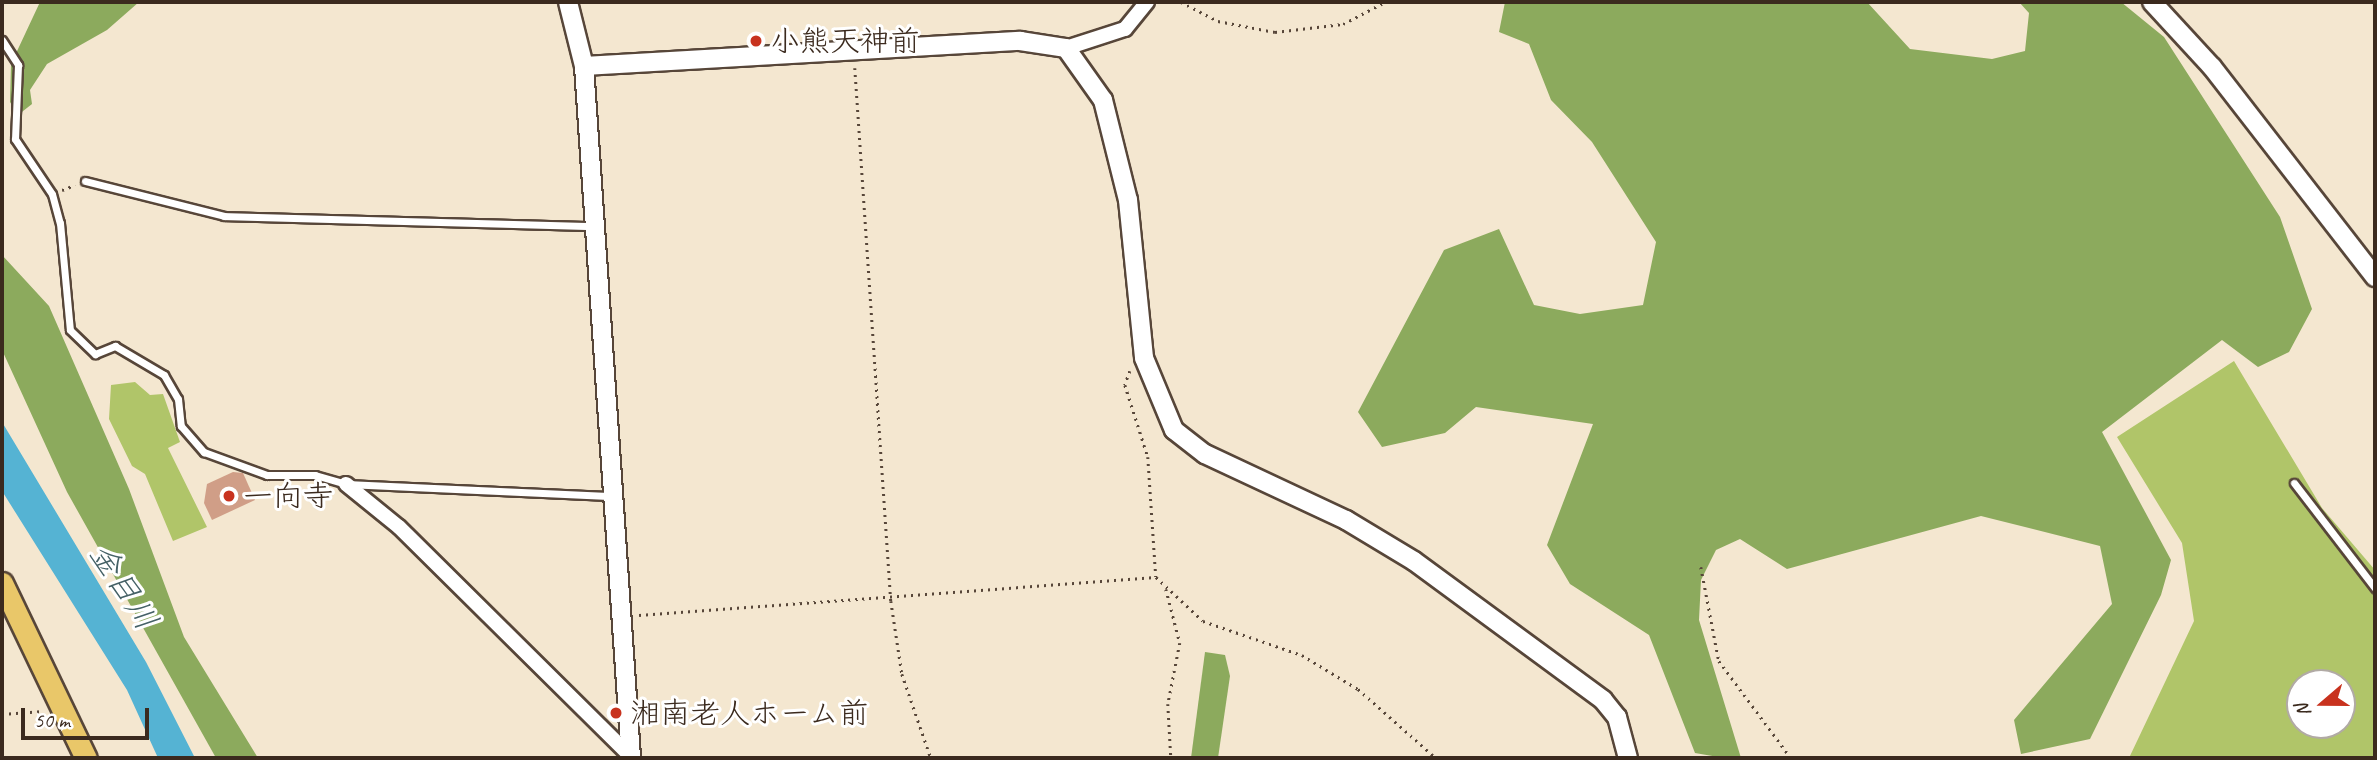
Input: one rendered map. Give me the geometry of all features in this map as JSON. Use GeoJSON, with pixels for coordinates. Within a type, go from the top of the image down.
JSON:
{"type":"FeatureCollection","features":[{"type":"Feature","properties":{"kind":"main road"},"geometry":{"type":"LineString","coordinates":[[2,583],[86,758]]}},
{"type":"Feature","properties":{"kind":"street"},"geometry":{"type":"LineString","coordinates":[[568,2],[584,66],[592,226],[615,496],[630,756]]}},
{"type":"Feature","properties":{"kind":"street"},"geometry":{"type":"LineString","coordinates":[[584,66],[1032,41],[1066,48],[1125,29],[1147,2]]}},
{"type":"Feature","properties":{"kind":"street"},"geometry":{"type":"LineString","coordinates":[[2152,2],[2212,66],[2375,277]]}},
{"type":"Feature","properties":{"kind":"street"},"geometry":{"type":"LineString","coordinates":[[1066,48],[1103,100],[1119,160],[1146,365],[1174,430],[1205,454],[1346,520],[1414,561],[1603,701],[1617,717],[1628,758]]}},
{"type":"Feature","properties":{"kind":"street"},"geometry":{"type":"LineString","coordinates":[[346,484],[399,527],[630,756]]}},
{"type":"Feature","properties":{"kind":"lane"},"geometry":{"type":"LineString","coordinates":[[2,40],[18,65],[15,139],[52,194],[70,331],[95,354],[115,346],[155,367],[178,399],[181,426],[204,452],[267,475],[315,475],[346,484],[615,496]]}},
{"type":"Feature","properties":{"kind":"lane"},"geometry":{"type":"LineString","coordinates":[[85,181],[224,216],[592,226]]}},
{"type":"Feature","properties":{"kind":"lane"},"geometry":{"type":"LineString","coordinates":[[2294,483],[2375,589]]}},
{"type":"Feature","properties":{"kind":"path"},"geometry":{"type":"LineString","coordinates":[[1181,2],[1218,21],[1275,32],[1343,24],[1385,2]]}},
{"type":"Feature","properties":{"kind":"path"},"geometry":{"type":"LineString","coordinates":[[854,52],[891,601],[902,674],[931,758]]}},
{"type":"Feature","properties":{"kind":"path"},"geometry":{"type":"LineString","coordinates":[[52,194],[85,181]]}},
{"type":"Feature","properties":{"kind":"path"},"geometry":{"type":"LineString","coordinates":[[1146,365],[1128,372],[1125,384],[1148,457],[1156,578],[1203,621],[1302,654],[1358,689],[1436,758]]}},
{"type":"Feature","properties":{"kind":"path"},"geometry":{"type":"LineString","coordinates":[[1701,567],[1719,660],[1791,758]]}},
{"type":"Feature","properties":{"kind":"path"},"geometry":{"type":"LineString","coordinates":[[622,616],[891,601],[1156,578]]}},
{"type":"Feature","properties":{"kind":"path"},"geometry":{"type":"LineString","coordinates":[[1167,589],[1180,643],[1168,704],[1171,758]]}},
{"type":"Feature","properties":{"kind":"path"},"geometry":{"type":"LineString","coordinates":[[2,714],[61,706]]}},
{"type":"Feature","properties":{"kind":"green space"},"geometry":{"type":"Polygon","coordinates":[[[40,2],[139,2],[107,30],[47,64],[30,90],[32,104],[18,115],[10,102],[11,64],[40,2]]]}},
{"type":"Feature","properties":{"kind":"green space"},"geometry":{"type":"Polygon","coordinates":[[[1505,2],[1867,2],[1910,49],[1992,59],[2025,51],[2029,13],[2019,2],[2121,2],[2164,37],[2280,217],[2312,309],[2289,352],[2258,367],[2222,340],[2102,432],[2171,560],[2161,595],[2090,739],[2021,754],[2014,720],[2112,604],[2100,546],[1981,516],[1787,569],[1740,539],[1716,550],[1701,580],[1699,620],[1741,758],[1724,758],[1695,753],[1649,635],[1570,584],[1547,545],[1593,424],[1476,407],[1445,433],[1382,447],[1358,412],[1444,250],[1499,229],[1534,305],[1580,314],[1643,305],[1656,242],[1592,142],[1551,100],[1529,44],[1499,32],[1505,2]]]}},
{"type":"Feature","properties":{"kind":"green space"},"geometry":{"type":"Polygon","coordinates":[[[2,255],[49,306],[129,489],[184,637],[258,758],[216,758],[67,492],[2,350],[2,255]]]}},
{"type":"Feature","properties":{"kind":"green space"},"geometry":{"type":"Polygon","coordinates":[[[2234,361],[2322,508],[2375,570],[2375,758],[2129,758],[2194,621],[2182,543],[2117,437],[2234,361]]]}},
{"type":"Feature","properties":{"kind":"green space"},"geometry":{"type":"Polygon","coordinates":[[[135,382],[150,395],[163,394],[180,442],[168,448],[207,527],[173,541],[145,474],[132,466],[109,419],[111,385],[135,382]]]}},
{"type":"Feature","properties":{"kind":"green space"},"geometry":{"type":"Polygon","coordinates":[[[1205,652],[1225,655],[1230,676],[1218,758],[1191,758],[1205,652]]]}},
{"type":"Feature","properties":{"kind":"water"},"geometry":{"type":"Polygon","coordinates":[[[2,422],[146,662],[195,758],[158,758],[127,690],[2,491],[2,422]]]}},
{"type":"Feature","properties":{"kind":"building","name":"一向寺"},"geometry":{"type":"Polygon","coordinates":[[[233,472],[243,473],[255,500],[212,520],[204,503],[207,484],[233,472]]]}},
{"type":"Feature","properties":{"kind":"place","name":"小熊天神前"},"geometry":{"type":"Point","coordinates":[756,41]}},
{"type":"Feature","properties":{"kind":"place","name":"一向寺"},"geometry":{"type":"Point","coordinates":[229,496]}},
{"type":"Feature","properties":{"kind":"place","name":"湘南老人ホーム前"},"geometry":{"type":"Point","coordinates":[616,713]}},
{"type":"Feature","properties":{"kind":"water label","name":"金目川"},"geometry":{"type":"Point","coordinates":[123,587]}}]}
